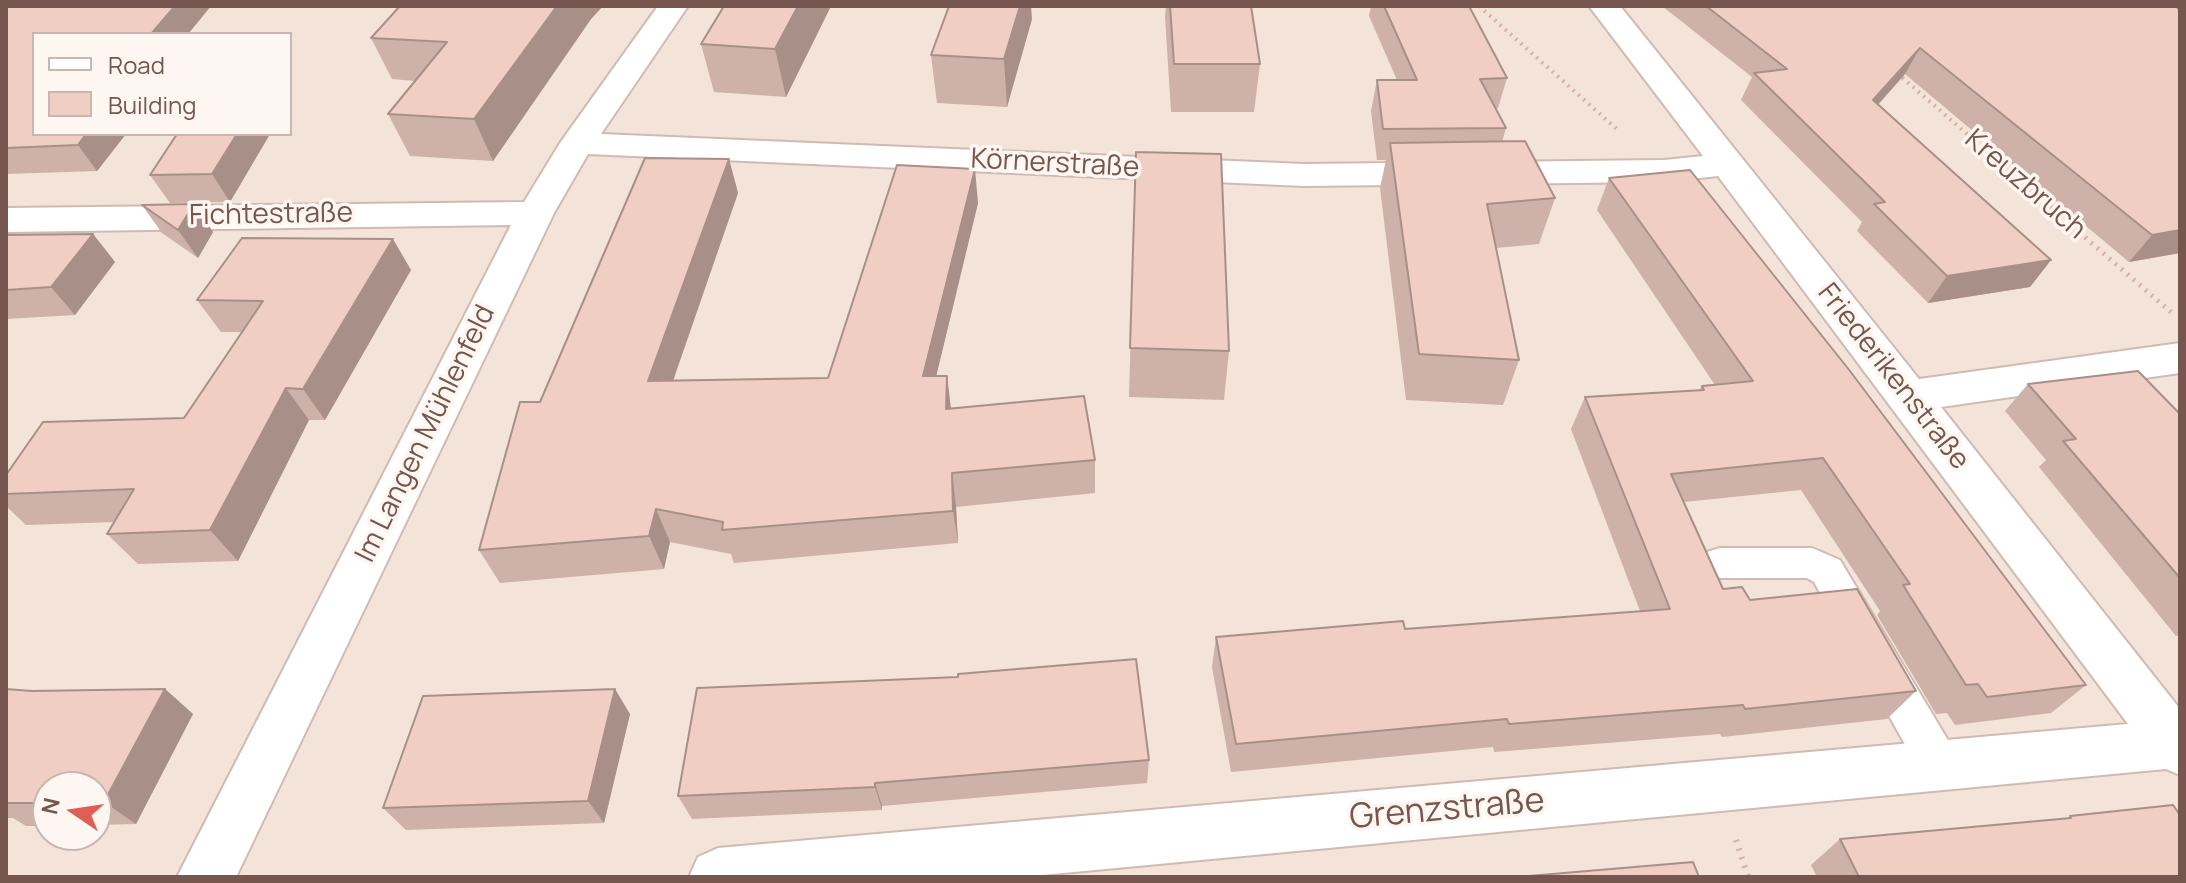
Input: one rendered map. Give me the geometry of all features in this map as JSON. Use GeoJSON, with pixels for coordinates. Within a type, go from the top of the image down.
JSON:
{"type":"FeatureCollection","features":[{"type":"Feature","properties":{"kind":"street","name":"Im Langen Mühlenfeld"},"geometry":{"type":"LineString","coordinates":[[206,877],[536,213],[577,143],[673,6]]}},
{"type":"Feature","properties":{"kind":"street","name":"Friederikenstraße"},"geometry":{"type":"LineString","coordinates":[[1604,6],[2178,747]]}},
{"type":"Feature","properties":{"kind":"street","name":"Körnerstraße"},"geometry":{"type":"LineString","coordinates":[[577,143],[1304,175],[1664,171],[1726,165]]}},
{"type":"Feature","properties":{"kind":"street","name":"Fichtestraße"},"geometry":{"type":"LineString","coordinates":[[6,220],[536,213]]}},
{"type":"Feature","properties":{"kind":"street"},"geometry":{"type":"LineString","coordinates":[[1909,396],[2180,358]]}},
{"type":"Feature","properties":{"kind":"street","name":"Grenzstraße"},"geometry":{"type":"LineString","coordinates":[[718,877],[2178,747]]}},
{"type":"Feature","properties":{"kind":"lane"},"geometry":{"type":"LineString","coordinates":[[1720,563],[1812,563],[1827,571],[1940,766]]}},
{"type":"Feature","properties":{"kind":"path"},"geometry":{"type":"LineString","coordinates":[[1479,6],[1664,171]]}},
{"type":"Feature","properties":{"kind":"path","name":"Kreuzbruch"},"geometry":{"type":"LineString","coordinates":[[1893,69],[2180,321]]}},
{"type":"Feature","properties":{"kind":"shaded area"},"geometry":{"type":"Polygon","coordinates":[[[6,6],[2180,6],[2180,877],[6,877],[6,6]]]}},
{"type":"Feature","properties":{"kind":"building"},"geometry":{"type":"Polygon","coordinates":[[[6,6],[175,6],[153,32],[32,32],[32,136],[85,136],[78,145],[6,148],[6,6]]]}},
{"type":"Feature","properties":{"kind":"building"},"geometry":{"type":"Polygon","coordinates":[[[400,6],[557,6],[474,119],[388,114],[447,42],[371,38],[400,6]]]}},
{"type":"Feature","properties":{"kind":"building"},"geometry":{"type":"Polygon","coordinates":[[[724,6],[798,6],[775,49],[701,44],[724,6]]]}},
{"type":"Feature","properties":{"kind":"building"},"geometry":{"type":"Polygon","coordinates":[[[949,6],[1020,6],[1004,59],[931,55],[949,6]]]}},
{"type":"Feature","properties":{"kind":"building"},"geometry":{"type":"Polygon","coordinates":[[[1170,6],[1251,6],[1260,64],[1174,64],[1170,6]]]}},
{"type":"Feature","properties":{"kind":"building"},"geometry":{"type":"Polygon","coordinates":[[[1384,6],[1469,6],[1507,78],[1480,79],[1506,128],[1383,129],[1377,80],[1417,80],[1384,6]]]}},
{"type":"Feature","properties":{"kind":"building"},"geometry":{"type":"Polygon","coordinates":[[[1706,6],[2175,6],[2180,10],[2180,230],[2152,235],[1920,48],[1873,100],[2051,260],[1947,276],[1874,204],[1885,202],[1754,73],[1787,69],[1706,6]]]}},
{"type":"Feature","properties":{"kind":"building"},"geometry":{"type":"Polygon","coordinates":[[[176,136],[236,136],[212,174],[150,175],[176,136]]]}},
{"type":"Feature","properties":{"kind":"building"},"geometry":{"type":"Polygon","coordinates":[[[1525,141],[1555,198],[1487,204],[1519,360],[1419,354],[1390,143],[1525,141]]]}},
{"type":"Feature","properties":{"kind":"building"},"geometry":{"type":"Polygon","coordinates":[[[1136,152],[1221,154],[1229,351],[1130,348],[1136,152]]]}},
{"type":"Feature","properties":{"kind":"building"},"geometry":{"type":"Polygon","coordinates":[[[645,158],[729,159],[648,381],[828,378],[897,165],[975,169],[923,376],[947,376],[946,409],[1084,396],[1095,460],[952,473],[953,511],[722,530],[723,522],[656,509],[649,536],[479,550],[520,402],[540,402],[645,158]]]}},
{"type":"Feature","properties":{"kind":"building"},"geometry":{"type":"Polygon","coordinates":[[[1690,170],[1850,371],[2086,685],[1987,697],[1978,684],[1966,685],[1903,585],[1910,584],[1823,458],[1671,474],[1723,589],[1742,587],[1750,600],[1857,589],[1916,691],[1745,709],[1743,705],[1509,724],[1507,719],[1236,744],[1216,637],[1403,621],[1405,629],[1670,609],[1585,397],[1704,390],[1702,386],[1753,381],[1609,178],[1690,170]]]}},
{"type":"Feature","properties":{"kind":"building"},"geometry":{"type":"Polygon","coordinates":[[[194,204],[178,230],[142,205],[194,204]]]}},
{"type":"Feature","properties":{"kind":"building"},"geometry":{"type":"Polygon","coordinates":[[[93,234],[51,287],[6,290],[6,235],[93,234]]]}},
{"type":"Feature","properties":{"kind":"building"},"geometry":{"type":"Polygon","coordinates":[[[242,238],[393,239],[303,389],[286,388],[210,530],[107,534],[134,489],[6,494],[6,475],[43,422],[184,418],[263,301],[197,300],[242,238]]]}},
{"type":"Feature","properties":{"kind":"building"},"geometry":{"type":"Polygon","coordinates":[[[2138,371],[2180,414],[2180,578],[2063,441],[2076,439],[2028,384],[2138,371]]]}},
{"type":"Feature","properties":{"kind":"building"},"geometry":{"type":"Polygon","coordinates":[[[1136,659],[1149,760],[875,783],[875,787],[678,796],[697,688],[958,677],[958,674],[1136,659]]]}},
{"type":"Feature","properties":{"kind":"building"},"geometry":{"type":"Polygon","coordinates":[[[6,689],[165,689],[112,787],[112,771],[32,771],[32,803],[6,803],[6,689]]]}},
{"type":"Feature","properties":{"kind":"building"},"geometry":{"type":"Polygon","coordinates":[[[615,689],[588,801],[383,808],[423,696],[615,689]]]}},
{"type":"Feature","properties":{"kind":"building"},"geometry":{"type":"Polygon","coordinates":[[[2173,805],[2180,815],[2180,877],[1859,877],[1840,839],[2071,818],[2173,805]]]}},
{"type":"Feature","properties":{"kind":"building"},"geometry":{"type":"Polygon","coordinates":[[[1693,862],[1699,877],[1517,877],[1693,862]]]}}]}
